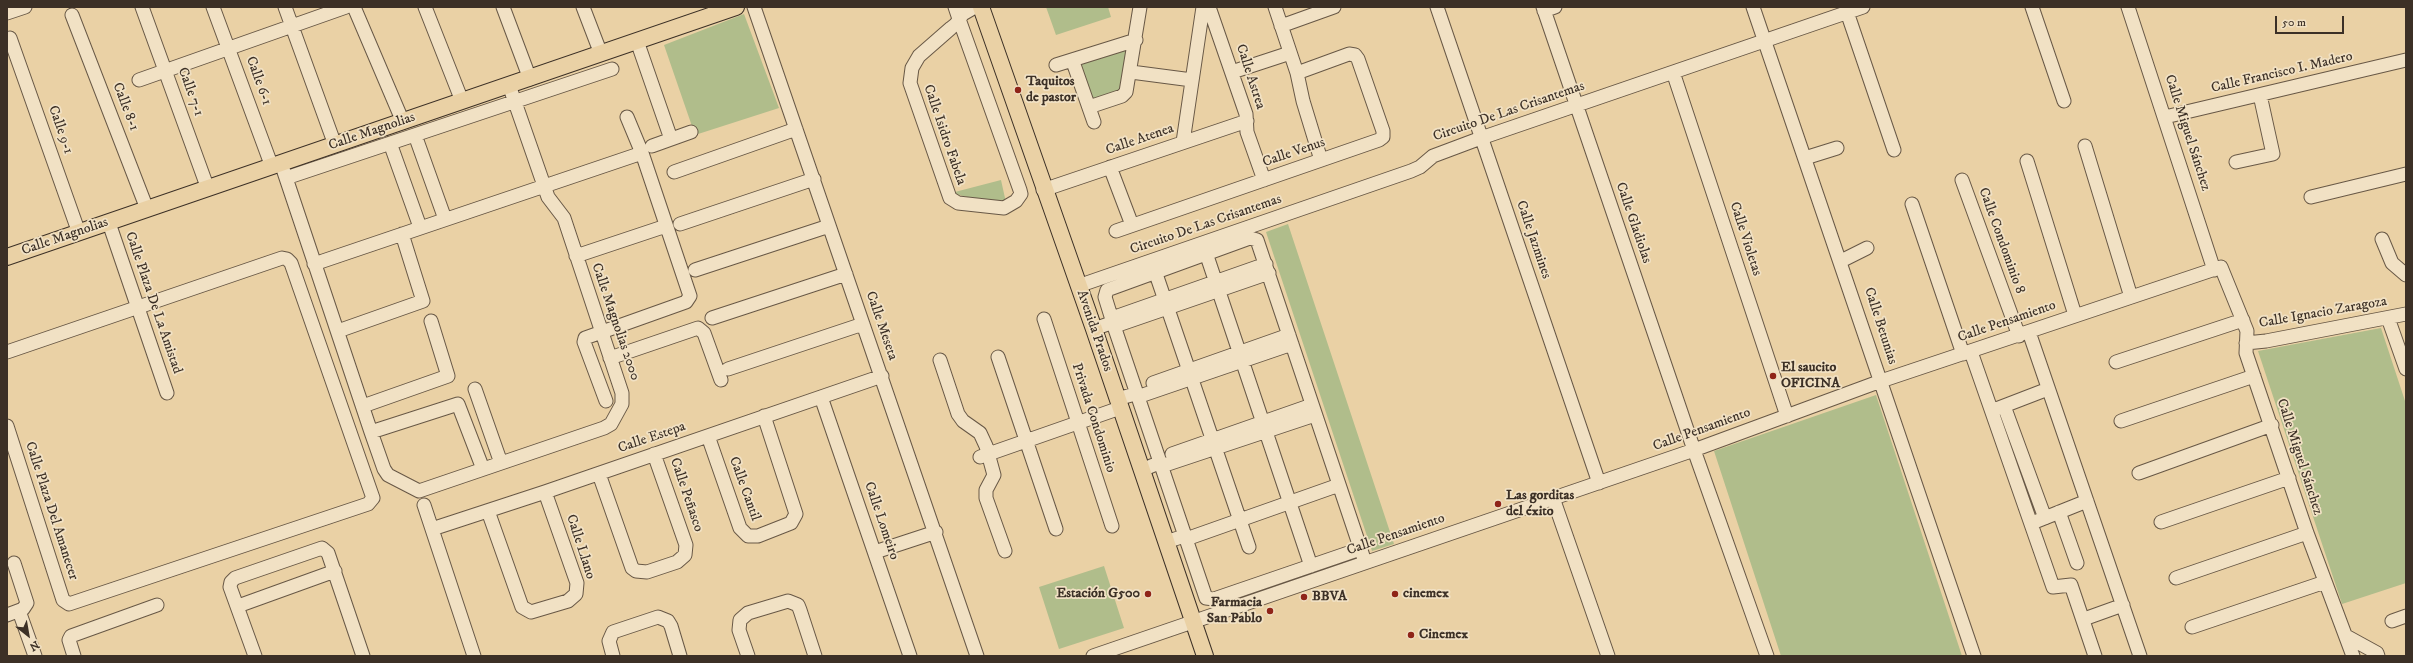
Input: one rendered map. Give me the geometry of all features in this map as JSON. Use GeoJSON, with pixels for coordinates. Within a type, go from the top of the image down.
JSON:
{"type":"FeatureCollection","features":[{"type":"Feature","properties":{"kind":"main road","name":"Calle Magnolias"},"geometry":{"type":"LineString","coordinates":[[7,257],[208,189],[280,170],[335,145],[736,7]]}},
{"type":"Feature","properties":{"kind":"main road","name":"Avenida Prados"},"geometry":{"type":"LineString","coordinates":[[981,7],[1043,190],[1078,286],[1107,325],[1119,403],[1154,465],[1179,538],[1193,622],[1205,656]]}},
{"type":"Feature","properties":{"kind":"street"},"geometry":{"type":"LineString","coordinates":[[7,13],[25,7]]}},
{"type":"Feature","properties":{"kind":"street","name":"Calle 7-1"},"geometry":{"type":"LineString","coordinates":[[142,7],[208,189]]}},
{"type":"Feature","properties":{"kind":"street","name":"Calle 6-1"},"geometry":{"type":"LineString","coordinates":[[214,7],[228,47],[280,170],[338,331],[386,473],[419,491]]}},
{"type":"Feature","properties":{"kind":"street"},"geometry":{"type":"LineString","coordinates":[[285,7],[335,145]]}},
{"type":"Feature","properties":{"kind":"street"},"geometry":{"type":"LineString","coordinates":[[139,80],[228,47],[346,7]]}},
{"type":"Feature","properties":{"kind":"street"},"geometry":{"type":"LineString","coordinates":[[354,7],[403,122]]}},
{"type":"Feature","properties":{"kind":"street"},"geometry":{"type":"LineString","coordinates":[[425,7],[462,101]]}},
{"type":"Feature","properties":{"kind":"street"},"geometry":{"type":"LineString","coordinates":[[503,7],[530,79]]}},
{"type":"Feature","properties":{"kind":"street"},"geometry":{"type":"LineString","coordinates":[[583,7],[601,54]]}},
{"type":"Feature","properties":{"kind":"street","name":"Calle Meseta"},"geometry":{"type":"LineString","coordinates":[[754,7],[936,532],[977,656]]}},
{"type":"Feature","properties":{"kind":"street"},"geometry":{"type":"LineString","coordinates":[[957,13],[975,7]]}},
{"type":"Feature","properties":{"kind":"street"},"geometry":{"type":"LineString","coordinates":[[1089,107],[1124,95],[1131,72],[1140,7]]}},
{"type":"Feature","properties":{"kind":"street"},"geometry":{"type":"LineString","coordinates":[[1183,142],[1203,7]]}},
{"type":"Feature","properties":{"kind":"street","name":"Calle Astrea"},"geometry":{"type":"LineString","coordinates":[[1210,7],[1247,120],[1248,136],[1264,180]]}},
{"type":"Feature","properties":{"kind":"street"},"geometry":{"type":"LineString","coordinates":[[1275,7],[1297,73],[1304,105],[1321,160]]}},
{"type":"Feature","properties":{"kind":"street"},"geometry":{"type":"LineString","coordinates":[[1281,26],[1334,7]]}},
{"type":"Feature","properties":{"kind":"street","name":"Calle Jazmines"},"geometry":{"type":"LineString","coordinates":[[1437,7],[1599,483]]}},
{"type":"Feature","properties":{"kind":"street","name":"Calle Betunias"},"geometry":{"type":"LineString","coordinates":[[1753,7],[1841,261],[1974,656]]}},
{"type":"Feature","properties":{"kind":"street","name":"Circuito De Las Crisantemas"},"geometry":{"type":"LineString","coordinates":[[1078,286],[1412,172],[1433,156],[1481,138],[1863,7]]}},
{"type":"Feature","properties":{"kind":"street"},"geometry":{"type":"LineString","coordinates":[[2032,7],[2064,101]]}},
{"type":"Feature","properties":{"kind":"street","name":"Calle Miguel Sánchez"},"geometry":{"type":"LineString","coordinates":[[2128,7],[2217,268],[2247,331],[2246,353],[2272,425],[2307,532],[2353,656]]}},
{"type":"Feature","properties":{"kind":"street","name":"Calle Gladiolas"},"geometry":{"type":"LineString","coordinates":[[1547,8],[1575,106],[1767,656]]}},
{"type":"Feature","properties":{"kind":"street"},"geometry":{"type":"LineString","coordinates":[[1847,12],[1894,150]]}},
{"type":"Feature","properties":{"kind":"street","name":"Calle Isidro Fabela"},"geometry":{"type":"LineString","coordinates":[[957,13],[1021,194],[1016,201],[1004,208],[958,203],[948,195],[910,83],[910,74],[919,56],[957,13]]}},
{"type":"Feature","properties":{"kind":"street","name":"Calle 8-1"},"geometry":{"type":"LineString","coordinates":[[72,15],[147,210]]}},
{"type":"Feature","properties":{"kind":"street","name":"Calle 9-1"},"geometry":{"type":"LineString","coordinates":[[10,38],[79,233]]}},
{"type":"Feature","properties":{"kind":"street"},"geometry":{"type":"LineString","coordinates":[[1056,65],[1073,62],[1136,40]]}},
{"type":"Feature","properties":{"kind":"street"},"geometry":{"type":"LineString","coordinates":[[637,41],[671,139]]}},
{"type":"Feature","properties":{"kind":"street"},"geometry":{"type":"LineString","coordinates":[[1232,72],[1290,52]]}},
{"type":"Feature","properties":{"kind":"street","name":"Calle Venus"},"geometry":{"type":"LineString","coordinates":[[1116,231],[1378,140],[1382,137],[1383,131],[1358,59],[1354,55],[1349,54],[1297,73]]}},
{"type":"Feature","properties":{"kind":"street","name":"Calle Francisco I. Madero"},"geometry":{"type":"LineString","coordinates":[[2165,117],[2406,60]]}},
{"type":"Feature","properties":{"kind":"street"},"geometry":{"type":"LineString","coordinates":[[1073,62],[1094,122]]}},
{"type":"Feature","properties":{"kind":"street"},"geometry":{"type":"LineString","coordinates":[[280,170],[390,143],[612,69]]}},
{"type":"Feature","properties":{"kind":"street"},"geometry":{"type":"LineString","coordinates":[[1131,72],[1192,80]]}},
{"type":"Feature","properties":{"kind":"street","name":"Calle Violetas"},"geometry":{"type":"LineString","coordinates":[[1673,72],[1787,416]]}},
{"type":"Feature","properties":{"kind":"street","name":"Calle Magnolias 2000"},"geometry":{"type":"LineString","coordinates":[[419,491],[609,426],[623,398],[564,218],[550,200],[544,186],[510,85]]}},
{"type":"Feature","properties":{"kind":"street"},"geometry":{"type":"LineString","coordinates":[[2236,162],[2273,154],[2260,95]]}},
{"type":"Feature","properties":{"kind":"street"},"geometry":{"type":"LineString","coordinates":[[606,400],[583,341],[586,337],[686,302],[690,299],[690,293],[666,226],[647,149],[627,117]]}},
{"type":"Feature","properties":{"kind":"street","name":"Calle Atenea"},"geometry":{"type":"LineString","coordinates":[[1043,190],[1247,120]]}},
{"type":"Feature","properties":{"kind":"street"},"geometry":{"type":"LineString","coordinates":[[674,172],[796,129]]}},
{"type":"Feature","properties":{"kind":"street"},"geometry":{"type":"LineString","coordinates":[[314,264],[544,186],[691,132]]}},
{"type":"Feature","properties":{"kind":"street"},"geometry":{"type":"LineString","coordinates":[[415,135],[444,219]]}},
{"type":"Feature","properties":{"kind":"street"},"geometry":{"type":"LineString","coordinates":[[390,143],[420,228]]}},
{"type":"Feature","properties":{"kind":"street"},"geometry":{"type":"LineString","coordinates":[[2085,146],[2131,297]]}},
{"type":"Feature","properties":{"kind":"street"},"geometry":{"type":"LineString","coordinates":[[1805,158],[1837,148]]}},
{"type":"Feature","properties":{"kind":"street"},"geometry":{"type":"LineString","coordinates":[[2027,161],[2075,315]]}},
{"type":"Feature","properties":{"kind":"street"},"geometry":{"type":"LineString","coordinates":[[1110,167],[1132,225]]}},
{"type":"Feature","properties":{"kind":"street"},"geometry":{"type":"LineString","coordinates":[[2311,197],[2406,174]]}},
{"type":"Feature","properties":{"kind":"street"},"geometry":{"type":"LineString","coordinates":[[680,224],[814,179]]}},
{"type":"Feature","properties":{"kind":"street","name":"Calle Condominio 8"},"geometry":{"type":"LineString","coordinates":[[1962,180],[2024,334],[2048,389],[2123,605],[2137,655]]}},
{"type":"Feature","properties":{"kind":"street"},"geometry":{"type":"LineString","coordinates":[[1912,204],[1967,353],[1998,408],[2045,518]]}},
{"type":"Feature","properties":{"kind":"street","name":"Calle Plaza De La Amistad"},"geometry":{"type":"LineString","coordinates":[[109,223],[167,393]]}},
{"type":"Feature","properties":{"kind":"street"},"geometry":{"type":"LineString","coordinates":[[576,256],[666,226]]}},
{"type":"Feature","properties":{"kind":"street"},"geometry":{"type":"LineString","coordinates":[[696,270],[829,226]]}},
{"type":"Feature","properties":{"kind":"street"},"geometry":{"type":"LineString","coordinates":[[338,331],[423,301],[402,234]]}},
{"type":"Feature","properties":{"kind":"street"},"geometry":{"type":"LineString","coordinates":[[1314,410],[1154,465],[1137,393],[1107,325],[1105,297],[1107,290],[1206,253],[1253,238],[1257,240],[1268,269],[1365,562]]}},
{"type":"Feature","properties":{"kind":"street"},"geometry":{"type":"LineString","coordinates":[[2382,239],[2392,263],[2406,275]]}},
{"type":"Feature","properties":{"kind":"street"},"geometry":{"type":"LineString","coordinates":[[1841,261],[1867,248]]}},
{"type":"Feature","properties":{"kind":"street"},"geometry":{"type":"LineString","coordinates":[[1206,253],[1311,566]]}},
{"type":"Feature","properties":{"kind":"street","name":"Calle Plaza Del Amanecer"},"geometry":{"type":"LineString","coordinates":[[7,426],[63,600],[67,604],[72,604],[161,576],[368,504],[373,498],[289,260],[282,258],[138,309]]}},
{"type":"Feature","properties":{"kind":"street","name":"Calle Pensamiento"},"geometry":{"type":"LineString","coordinates":[[1093,656],[1694,450],[1881,381],[2217,268]]}},
{"type":"Feature","properties":{"kind":"street"},"geometry":{"type":"LineString","coordinates":[[1107,325],[1268,269]]}},
{"type":"Feature","properties":{"kind":"street"},"geometry":{"type":"LineString","coordinates":[[1155,272],[1249,547]]}},
{"type":"Feature","properties":{"kind":"street"},"geometry":{"type":"LineString","coordinates":[[712,318],[846,274]]}},
{"type":"Feature","properties":{"kind":"street"},"geometry":{"type":"LineString","coordinates":[[7,352],[138,309]]}},
{"type":"Feature","properties":{"kind":"street","name":"Calle Ignacio Zaragoza"},"geometry":{"type":"LineString","coordinates":[[2246,342],[2266,341],[2406,314]]}},
{"type":"Feature","properties":{"kind":"street"},"geometry":{"type":"LineString","coordinates":[[2388,318],[2406,369]]}},
{"type":"Feature","properties":{"kind":"street","name":"Privada Condominio"},"geometry":{"type":"LineString","coordinates":[[1044,319],[1112,526]]}},
{"type":"Feature","properties":{"kind":"street"},"geometry":{"type":"LineString","coordinates":[[2116,362],[2243,320]]}},
{"type":"Feature","properties":{"kind":"street"},"geometry":{"type":"LineString","coordinates":[[363,406],[448,376],[431,321]]}},
{"type":"Feature","properties":{"kind":"street"},"geometry":{"type":"LineString","coordinates":[[728,369],[863,324]]}},
{"type":"Feature","properties":{"kind":"street"},"geometry":{"type":"LineString","coordinates":[[610,358],[698,328],[704,333],[721,380]]}},
{"type":"Feature","properties":{"kind":"street"},"geometry":{"type":"LineString","coordinates":[[984,455],[1077,423],[1137,393],[1291,339]]}},
{"type":"Feature","properties":{"kind":"street"},"geometry":{"type":"LineString","coordinates":[[998,357],[1056,529]]}},
{"type":"Feature","properties":{"kind":"street"},"geometry":{"type":"LineString","coordinates":[[940,360],[958,414],[963,421],[980,433],[984,455],[994,475],[986,490],[986,498],[1005,551]]}},
{"type":"Feature","properties":{"kind":"street","name":"Calle Estepa"},"geometry":{"type":"LineString","coordinates":[[432,529],[599,474],[882,376]]}},
{"type":"Feature","properties":{"kind":"street"},"geometry":{"type":"LineString","coordinates":[[2121,421],[2254,376]]}},
{"type":"Feature","properties":{"kind":"street"},"geometry":{"type":"LineString","coordinates":[[475,389],[501,463]]}},
{"type":"Feature","properties":{"kind":"street"},"geometry":{"type":"LineString","coordinates":[[1998,408],[2048,389]]}},
{"type":"Feature","properties":{"kind":"street","name":"Calle Lomeiro"},"geometry":{"type":"LineString","coordinates":[[821,397],[910,656]]}},
{"type":"Feature","properties":{"kind":"street"},"geometry":{"type":"LineString","coordinates":[[371,432],[458,404],[483,469]]}},
{"type":"Feature","properties":{"kind":"street"},"geometry":{"type":"LineString","coordinates":[[1998,408],[2031,523],[2053,587],[2071,585],[2084,619],[2095,656]]}},
{"type":"Feature","properties":{"kind":"street","name":"Calle Cantil"},"geometry":{"type":"LineString","coordinates":[[708,436],[740,528],[748,536],[758,536],[791,523],[796,514],[764,416]]}},
{"type":"Feature","properties":{"kind":"street"},"geometry":{"type":"LineString","coordinates":[[2138,473],[2272,425]]}},
{"type":"Feature","properties":{"kind":"street","name":"Calle Peñasco"},"geometry":{"type":"LineString","coordinates":[[599,474],[632,568],[636,571],[647,572],[677,562],[685,555],[686,545],[654,454]]}},
{"type":"Feature","properties":{"kind":"street"},"geometry":{"type":"LineString","coordinates":[[2160,522],[2289,478]]}},
{"type":"Feature","properties":{"kind":"street"},"geometry":{"type":"LineString","coordinates":[[1337,481],[1179,538],[1205,595],[1211,600],[1360,549]]}},
{"type":"Feature","properties":{"kind":"street","name":"Calle Llano"},"geometry":{"type":"LineString","coordinates":[[488,511],[522,607],[532,612],[562,603],[573,598],[576,594],[577,583],[545,492]]}},
{"type":"Feature","properties":{"kind":"street"},"geometry":{"type":"LineString","coordinates":[[1553,498],[1608,656]]}},
{"type":"Feature","properties":{"kind":"street"},"geometry":{"type":"LineString","coordinates":[[2031,523],[2087,501]]}},
{"type":"Feature","properties":{"kind":"street"},"geometry":{"type":"LineString","coordinates":[[424,505],[474,656]]}},
{"type":"Feature","properties":{"kind":"street"},"geometry":{"type":"LineString","coordinates":[[2059,512],[2077,563]]}},
{"type":"Feature","properties":{"kind":"street"},"geometry":{"type":"LineString","coordinates":[[875,552],[936,532]]}},
{"type":"Feature","properties":{"kind":"street"},"geometry":{"type":"LineString","coordinates":[[2176,578],[2307,532]]}},
{"type":"Feature","properties":{"kind":"street"},"geometry":{"type":"LineString","coordinates":[[255,656],[230,584],[234,578],[322,548],[328,553],[364,656]]}},
{"type":"Feature","properties":{"kind":"street"},"geometry":{"type":"LineString","coordinates":[[14,563],[26,600],[25,606],[13,613],[35,656]]}},
{"type":"Feature","properties":{"kind":"street"},"geometry":{"type":"LineString","coordinates":[[238,606],[335,572]]}},
{"type":"Feature","properties":{"kind":"street"},"geometry":{"type":"LineString","coordinates":[[2192,627],[2325,582]]}},
{"type":"Feature","properties":{"kind":"street"},"geometry":{"type":"LineString","coordinates":[[748,656],[739,630],[740,620],[748,613],[788,601],[793,602],[800,610],[815,656]]}},
{"type":"Feature","properties":{"kind":"street"},"geometry":{"type":"LineString","coordinates":[[74,656],[69,640],[71,636],[157,605]]}},
{"type":"Feature","properties":{"kind":"street"},"geometry":{"type":"LineString","coordinates":[[2084,619],[2123,605]]}},
{"type":"Feature","properties":{"kind":"street"},"geometry":{"type":"LineString","coordinates":[[2392,621],[2406,616]]}},
{"type":"Feature","properties":{"kind":"street"},"geometry":{"type":"LineString","coordinates":[[613,656],[609,647],[610,636],[618,629],[653,617],[664,618],[671,626],[680,656]]}},
{"type":"Feature","properties":{"kind":"street"},"geometry":{"type":"LineString","coordinates":[[2346,636],[2377,653],[2378,656]]}},
{"type":"Feature","properties":{"kind":"green space"},"geometry":{"type":"Polygon","coordinates":[[[1046,7],[1108,7],[1111,17],[1056,35],[1046,7]]]}},
{"type":"Feature","properties":{"kind":"green space"},"geometry":{"type":"Polygon","coordinates":[[[744,14],[779,108],[695,135],[664,45],[744,14]]]}},
{"type":"Feature","properties":{"kind":"green space"},"geometry":{"type":"Polygon","coordinates":[[[1132,38],[1130,97],[1092,110],[1074,63],[1132,38]]]}},
{"type":"Feature","properties":{"kind":"green space"},"geometry":{"type":"Polygon","coordinates":[[[1001,180],[1007,207],[951,193],[1001,180]]]}},
{"type":"Feature","properties":{"kind":"green space"},"geometry":{"type":"Polygon","coordinates":[[[1288,224],[1394,544],[1372,551],[1266,232],[1288,224]]]}},
{"type":"Feature","properties":{"kind":"green space"},"geometry":{"type":"Polygon","coordinates":[[[2381,328],[2406,404],[2406,583],[2342,604],[2258,351],[2381,328]]]}},
{"type":"Feature","properties":{"kind":"green space"},"geometry":{"type":"Polygon","coordinates":[[[1876,395],[1962,656],[1781,656],[1714,451],[1876,395]]]}},
{"type":"Feature","properties":{"kind":"green space"},"geometry":{"type":"Polygon","coordinates":[[[1104,566],[1124,628],[1059,649],[1039,587],[1104,566]]]}},
{"type":"Feature","properties":{"kind":"place","name":"Taquitos de pastor"},"geometry":{"type":"Point","coordinates":[1018,90]}},
{"type":"Feature","properties":{"kind":"place","name":"El saucito OFICINA"},"geometry":{"type":"Point","coordinates":[1773,376]}},
{"type":"Feature","properties":{"kind":"place","name":"Las gorditas del éxito"},"geometry":{"type":"Point","coordinates":[1498,504]}},
{"type":"Feature","properties":{"kind":"place","name":"Estación G500"},"geometry":{"type":"Point","coordinates":[1148,594]}},
{"type":"Feature","properties":{"kind":"place","name":"cinemex"},"geometry":{"type":"Point","coordinates":[1395,594]}},
{"type":"Feature","properties":{"kind":"place","name":"BBVA"},"geometry":{"type":"Point","coordinates":[1304,597]}},
{"type":"Feature","properties":{"kind":"place","name":"Farmacia San Pablo"},"geometry":{"type":"Point","coordinates":[1270,611]}},
{"type":"Feature","properties":{"kind":"place","name":"Cinemex"},"geometry":{"type":"Point","coordinates":[1411,635]}}]}
